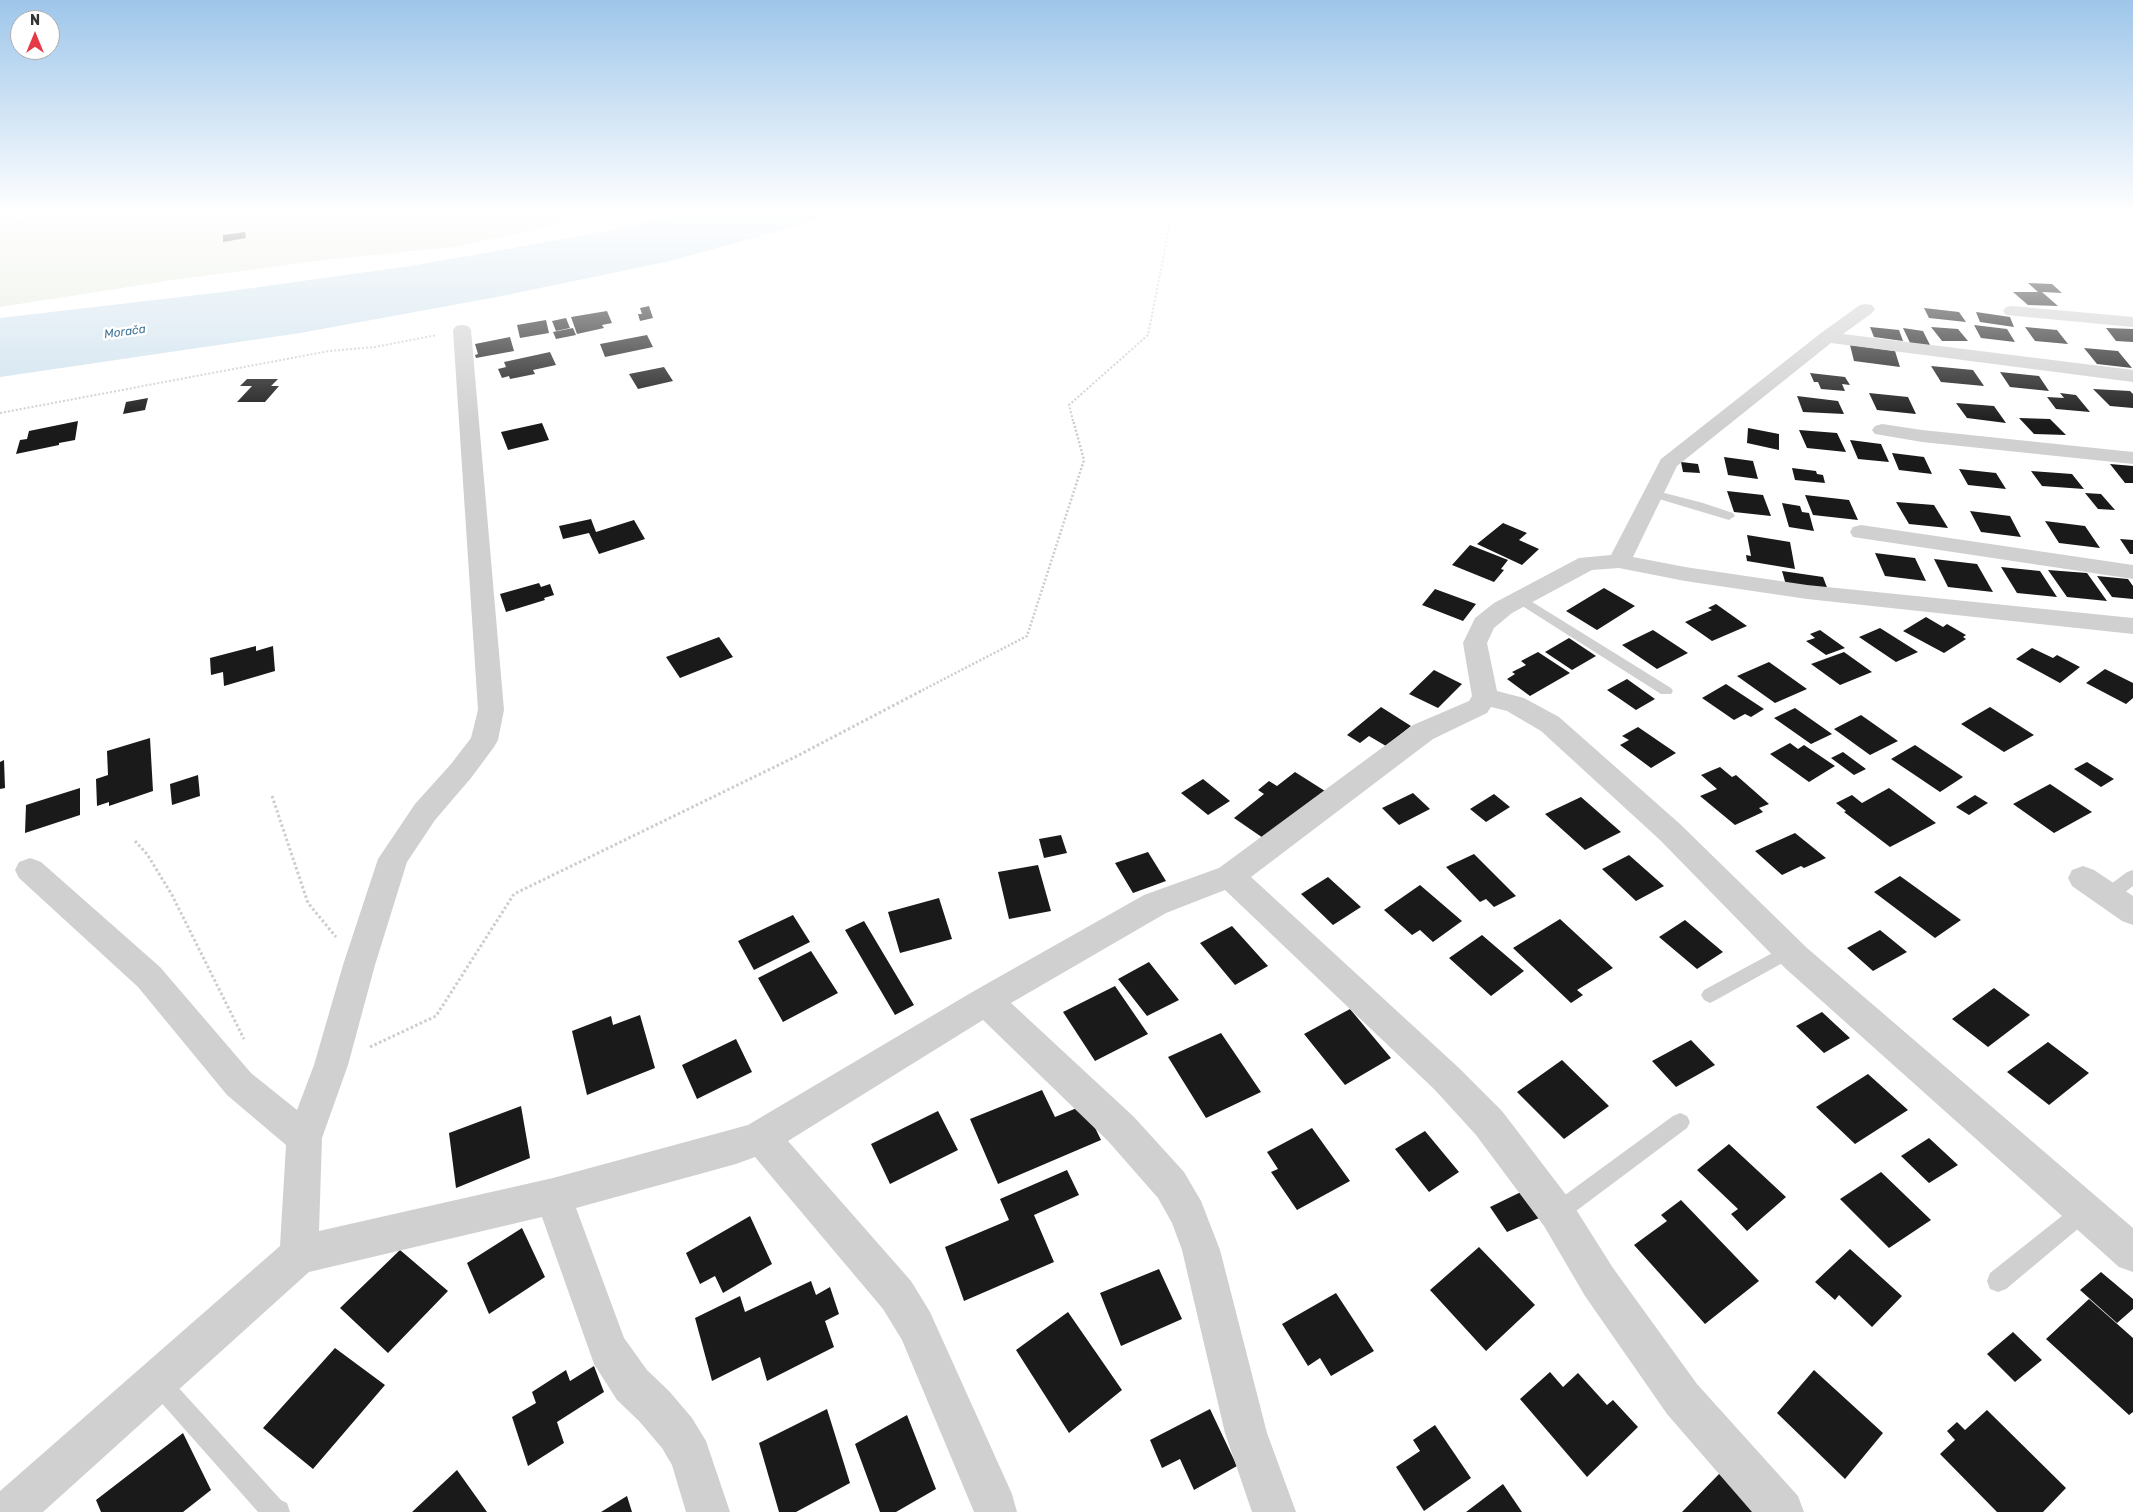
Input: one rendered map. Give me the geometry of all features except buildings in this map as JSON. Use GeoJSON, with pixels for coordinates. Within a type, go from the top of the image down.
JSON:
{"type":"FeatureCollection","features":[{"type":"Feature","properties":{"kind":"street"},"geometry":{"type":"LineString","coordinates":[[1619,561],[1668,463],[1827,337],[1866,309]]}},
{"type":"Feature","properties":{"kind":"street"},"geometry":{"type":"LineString","coordinates":[[2012,311],[2133,322]]}},
{"type":"Feature","properties":{"kind":"street"},"geometry":{"type":"LineString","coordinates":[[299,1255],[304,1138],[331,1065],[359,965],[393,859],[425,812],[461,771],[484,740],[491,710],[462,330]]}},
{"type":"Feature","properties":{"kind":"street"},"geometry":{"type":"LineString","coordinates":[[1827,337],[2133,376]]}},
{"type":"Feature","properties":{"kind":"street"},"geometry":{"type":"LineString","coordinates":[[1882,430],[1922,436],[2133,458]]}},
{"type":"Feature","properties":{"kind":"street"},"geometry":{"type":"LineString","coordinates":[[1861,532],[2133,572]]}},
{"type":"Feature","properties":{"kind":"street"},"geometry":{"type":"LineString","coordinates":[[10,1512],[299,1255],[553,1196],[727,1150],[761,1137],[986,1001],[1155,904],[1230,876],[1423,732],[1478,707],[1485,697],[1475,643],[1484,624],[1503,608],[1587,563],[1619,561],[1685,574],[1807,592],[2133,626]]}},
{"type":"Feature","properties":{"kind":"street"},"geometry":{"type":"LineString","coordinates":[[1485,697],[1515,704],[1550,724],[1670,832],[1789,951],[2133,1253]]}},
{"type":"Feature","properties":{"kind":"street"},"geometry":{"type":"LineString","coordinates":[[30,870],[149,977],[239,1084],[304,1138]]}},
{"type":"Feature","properties":{"kind":"street"},"geometry":{"type":"LineString","coordinates":[[1230,876],[1446,1078],[1489,1124],[1557,1214],[1599,1282],[1682,1399],[1782,1512]]}},
{"type":"Feature","properties":{"kind":"street"},"geometry":{"type":"LineString","coordinates":[[2083,878],[2133,912]]}},
{"type":"Feature","properties":{"kind":"street"},"geometry":{"type":"LineString","coordinates":[[986,1001],[1121,1129],[1171,1185],[1188,1214],[1202,1250],[1246,1434],[1274,1512]]}},
{"type":"Feature","properties":{"kind":"street"},"geometry":{"type":"LineString","coordinates":[[761,1137],[897,1295],[916,1326],[996,1510]]}},
{"type":"Feature","properties":{"kind":"street"},"geometry":{"type":"LineString","coordinates":[[553,1196],[608,1350],[632,1385],[654,1406],[677,1434],[691,1456],[708,1512]]}},
{"type":"Feature","properties":{"kind":"lane"},"geometry":{"type":"LineString","coordinates":[[1653,494],[1700,506],[1729,516]]}},
{"type":"Feature","properties":{"kind":"lane"},"geometry":{"type":"LineString","coordinates":[[1521,599],[1666,691]]}},
{"type":"Feature","properties":{"kind":"lane"},"geometry":{"type":"LineString","coordinates":[[2108,895],[2133,877]]}},
{"type":"Feature","properties":{"kind":"lane"},"geometry":{"type":"LineString","coordinates":[[1710,995],[1789,951]]}},
{"type":"Feature","properties":{"kind":"lane"},"geometry":{"type":"LineString","coordinates":[[1557,1214],[1680,1122]]}},
{"type":"Feature","properties":{"kind":"lane"},"geometry":{"type":"LineString","coordinates":[[1998,1281],[2084,1211]]}},
{"type":"Feature","properties":{"kind":"lane"},"geometry":{"type":"LineString","coordinates":[[157,1381],[272,1509],[278,1512]]}},
{"type":"Feature","properties":{"kind":"path"},"geometry":{"type":"LineString","coordinates":[[331,1065],[436,1016],[514,894],[797,756],[1027,636],[1084,460],[1069,405],[1148,335],[1158,284]]}},
{"type":"Feature","properties":{"kind":"path"},"geometry":{"type":"LineString","coordinates":[[0,413],[329,352],[375,347],[462,330]]}},
{"type":"Feature","properties":{"kind":"path"},"geometry":{"type":"LineString","coordinates":[[272,796],[308,903],[359,965]]}},
{"type":"Feature","properties":{"kind":"path"},"geometry":{"type":"LineString","coordinates":[[135,841],[147,854],[172,895],[243,1036],[245,1045]]}},
{"type":"Feature","properties":{"kind":"shaded area"},"geometry":{"type":"Polygon","coordinates":[[[0,284],[150,284],[0,307],[0,284]]]}},
{"type":"Feature","properties":{"kind":"water","name":"Morača"},"geometry":{"type":"Polygon","coordinates":[[[284,284],[562,284],[300,333],[0,377],[0,318],[284,284]]]}}]}
